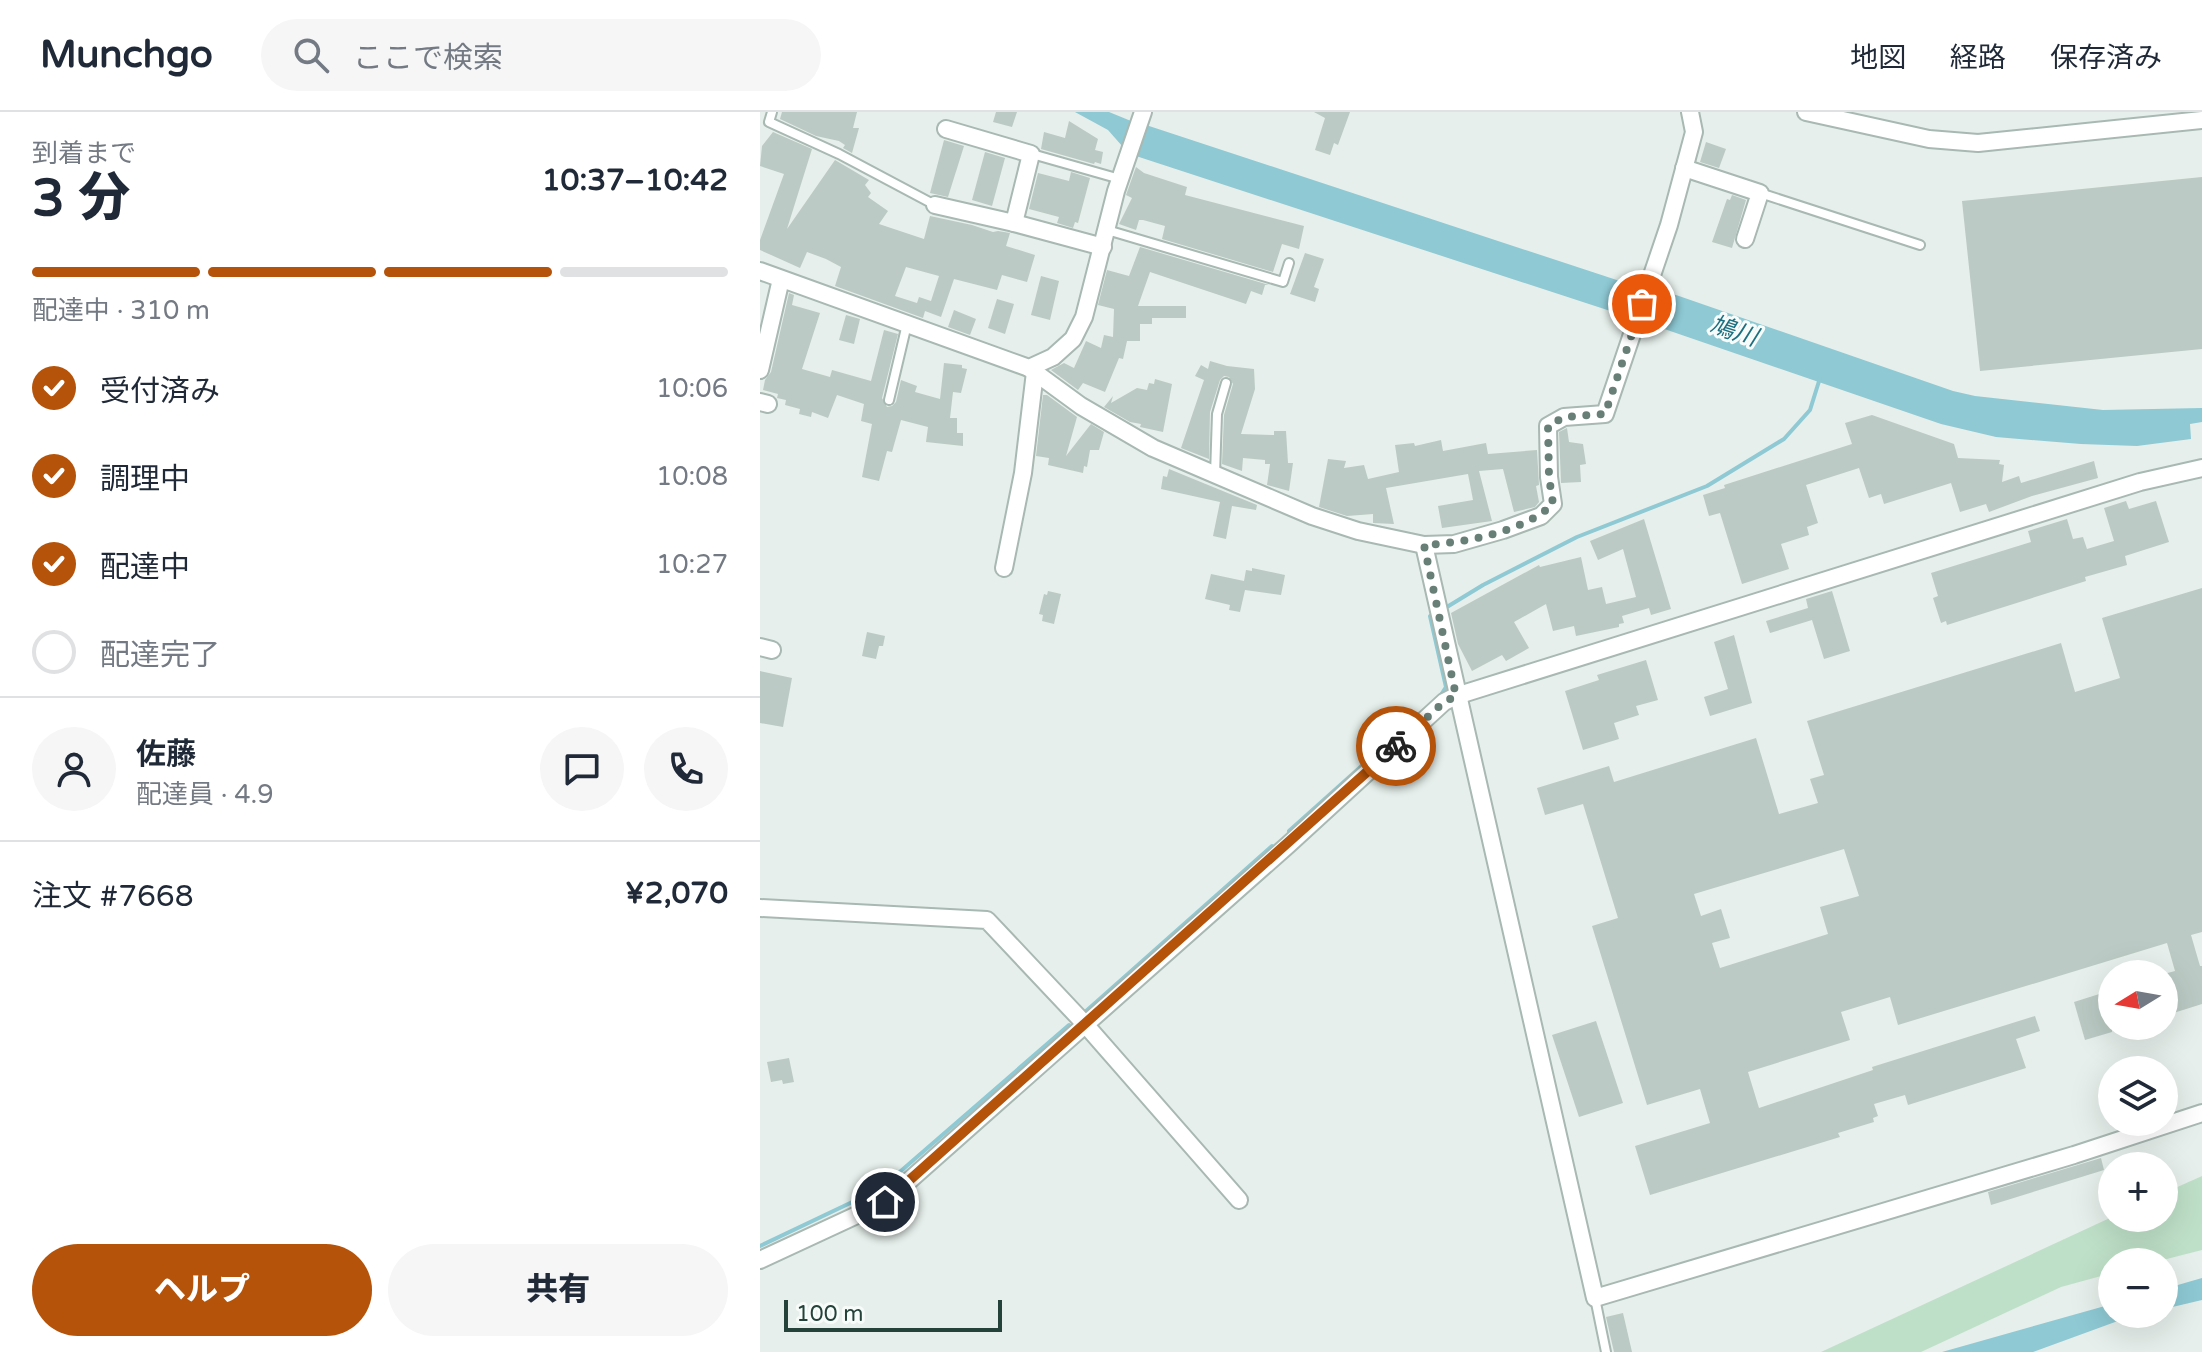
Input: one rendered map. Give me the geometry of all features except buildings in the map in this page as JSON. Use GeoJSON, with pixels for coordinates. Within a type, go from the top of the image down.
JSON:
{"type":"FeatureCollection","features":[{"type":"Feature","properties":{"kind":"street"},"geometry":{"type":"LineString","coordinates":[[760,271],[1032,370],[1122,431],[1153,448],[1312,516],[1358,531],[1424,545],[1454,544],[1541,516],[1553,504],[1548,426],[1564,417],[1605,414],[1669,225],[1694,132],[1690,112]]}},
{"type":"Feature","properties":{"kind":"street"},"geometry":{"type":"LineString","coordinates":[[1806,112],[1929,139],[1978,143],[2202,120]]}},
{"type":"Feature","properties":{"kind":"street"},"geometry":{"type":"LineString","coordinates":[[1032,370],[1073,339],[1084,317],[1120,179],[1142,114]]}},
{"type":"Feature","properties":{"kind":"street"},"geometry":{"type":"LineString","coordinates":[[946,129],[1031,154],[1014,223]]}},
{"type":"Feature","properties":{"kind":"street"},"geometry":{"type":"LineString","coordinates":[[1684,168],[1760,193],[1745,239]]}},
{"type":"Feature","properties":{"kind":"street"},"geometry":{"type":"LineString","coordinates":[[935,205],[1103,247]]}},
{"type":"Feature","properties":{"kind":"street"},"geometry":{"type":"LineString","coordinates":[[760,370],[781,279]]}},
{"type":"Feature","properties":{"kind":"street"},"geometry":{"type":"LineString","coordinates":[[1004,568],[1023,473],[1032,370]]}},
{"type":"Feature","properties":{"kind":"street"},"geometry":{"type":"LineString","coordinates":[[760,1260],[885,1202],[1288,845],[1444,702],[2140,482],[2202,468]]}},
{"type":"Feature","properties":{"kind":"street"},"geometry":{"type":"LineString","coordinates":[[1424,545],[1438,619],[1595,1298],[2202,1113]]}},
{"type":"Feature","properties":{"kind":"street"},"geometry":{"type":"LineString","coordinates":[[760,908],[987,920],[1084,1023],[1239,1200]]}},
{"type":"Feature","properties":{"kind":"lane"},"geometry":{"type":"LineString","coordinates":[[772,112],[769,122],[839,154],[935,205]]}},
{"type":"Feature","properties":{"kind":"lane"},"geometry":{"type":"LineString","coordinates":[[1031,154],[1120,179]]}},
{"type":"Feature","properties":{"kind":"lane"},"geometry":{"type":"LineString","coordinates":[[1760,193],[1920,245]]}},
{"type":"Feature","properties":{"kind":"lane"},"geometry":{"type":"LineString","coordinates":[[1107,230],[1283,282],[1289,263]]}},
{"type":"Feature","properties":{"kind":"lane"},"geometry":{"type":"LineString","coordinates":[[889,400],[907,324]]}},
{"type":"Feature","properties":{"kind":"lane"},"geometry":{"type":"LineString","coordinates":[[1215,476],[1217,414],[1226,383]]}},
{"type":"Feature","properties":{"kind":"lane"},"geometry":{"type":"LineString","coordinates":[[1595,1298],[1606,1352]]}},
{"type":"Feature","properties":{"kind":"green space"},"geometry":{"type":"Polygon","coordinates":[[[2202,1176],[2202,1250],[2178,1256],[2178,1248],[2098,1248],[2098,1277],[2061,1287],[1921,1352],[1821,1352],[2098,1223],[2098,1232],[2178,1232],[2178,1187],[2202,1176]]]}},
{"type":"Feature","properties":{"kind":"water"},"geometry":{"type":"Polygon","coordinates":[[[1075,112],[1109,112],[1131,121],[1123,147],[1108,130],[1075,112]]]}},
{"type":"Feature","properties":{"kind":"water","name":"鳩川"},"geometry":{"type":"Polygon","coordinates":[[[1143,124],[1641,288],[1676,295],[1953,391],[2103,410],[2202,408],[2202,422],[2190,424],[2191,439],[2137,446],[1996,437],[1941,424],[1644,322],[1136,156],[1143,124]]]}},
{"type":"Feature","properties":{"kind":"water"},"geometry":{"type":"Polygon","coordinates":[[[2202,1278],[2202,1300],[2178,1306],[2178,1285],[2202,1278]]]}},
{"type":"Feature","properties":{"kind":"water"},"geometry":{"type":"Polygon","coordinates":[[[2098,1308],[2099,1328],[2033,1352],[1942,1352],[2098,1308]]]}},
{"type":"Feature","properties":{"kind":"waterway"},"geometry":{"type":"LineString","coordinates":[[1442,610],[1483,585],[1577,537],[1707,486],[1784,439],[1810,410],[1820,378]]}},
{"type":"Feature","properties":{"kind":"waterway"},"geometry":{"type":"LineString","coordinates":[[1434,614],[1430,616],[1446,687],[1439,698]]}},
{"type":"Feature","properties":{"kind":"waterway"},"geometry":{"type":"LineString","coordinates":[[1289,831],[1366,762]]}},
{"type":"Feature","properties":{"kind":"waterway"},"geometry":{"type":"LineString","coordinates":[[1085,1012],[1272,846]]}},
{"type":"Feature","properties":{"kind":"waterway"},"geometry":{"type":"LineString","coordinates":[[887,1183],[1069,1025]]}},
{"type":"Feature","properties":{"kind":"waterway"},"geometry":{"type":"LineString","coordinates":[[760,1246],[867,1195]]}},
{"type":"Feature","properties":{"kind":"way so far"},"geometry":{"type":"LineString","coordinates":[[1396,746],[1444,702],[1456,696],[1424,545],[1454,544],[1503,530],[1541,516],[1553,504],[1548,426],[1564,417],[1605,414],[1642,304]]}},
{"type":"Feature","properties":{"kind":"route"},"geometry":{"type":"LineString","coordinates":[[885,1202],[1396,746]]}}]}
